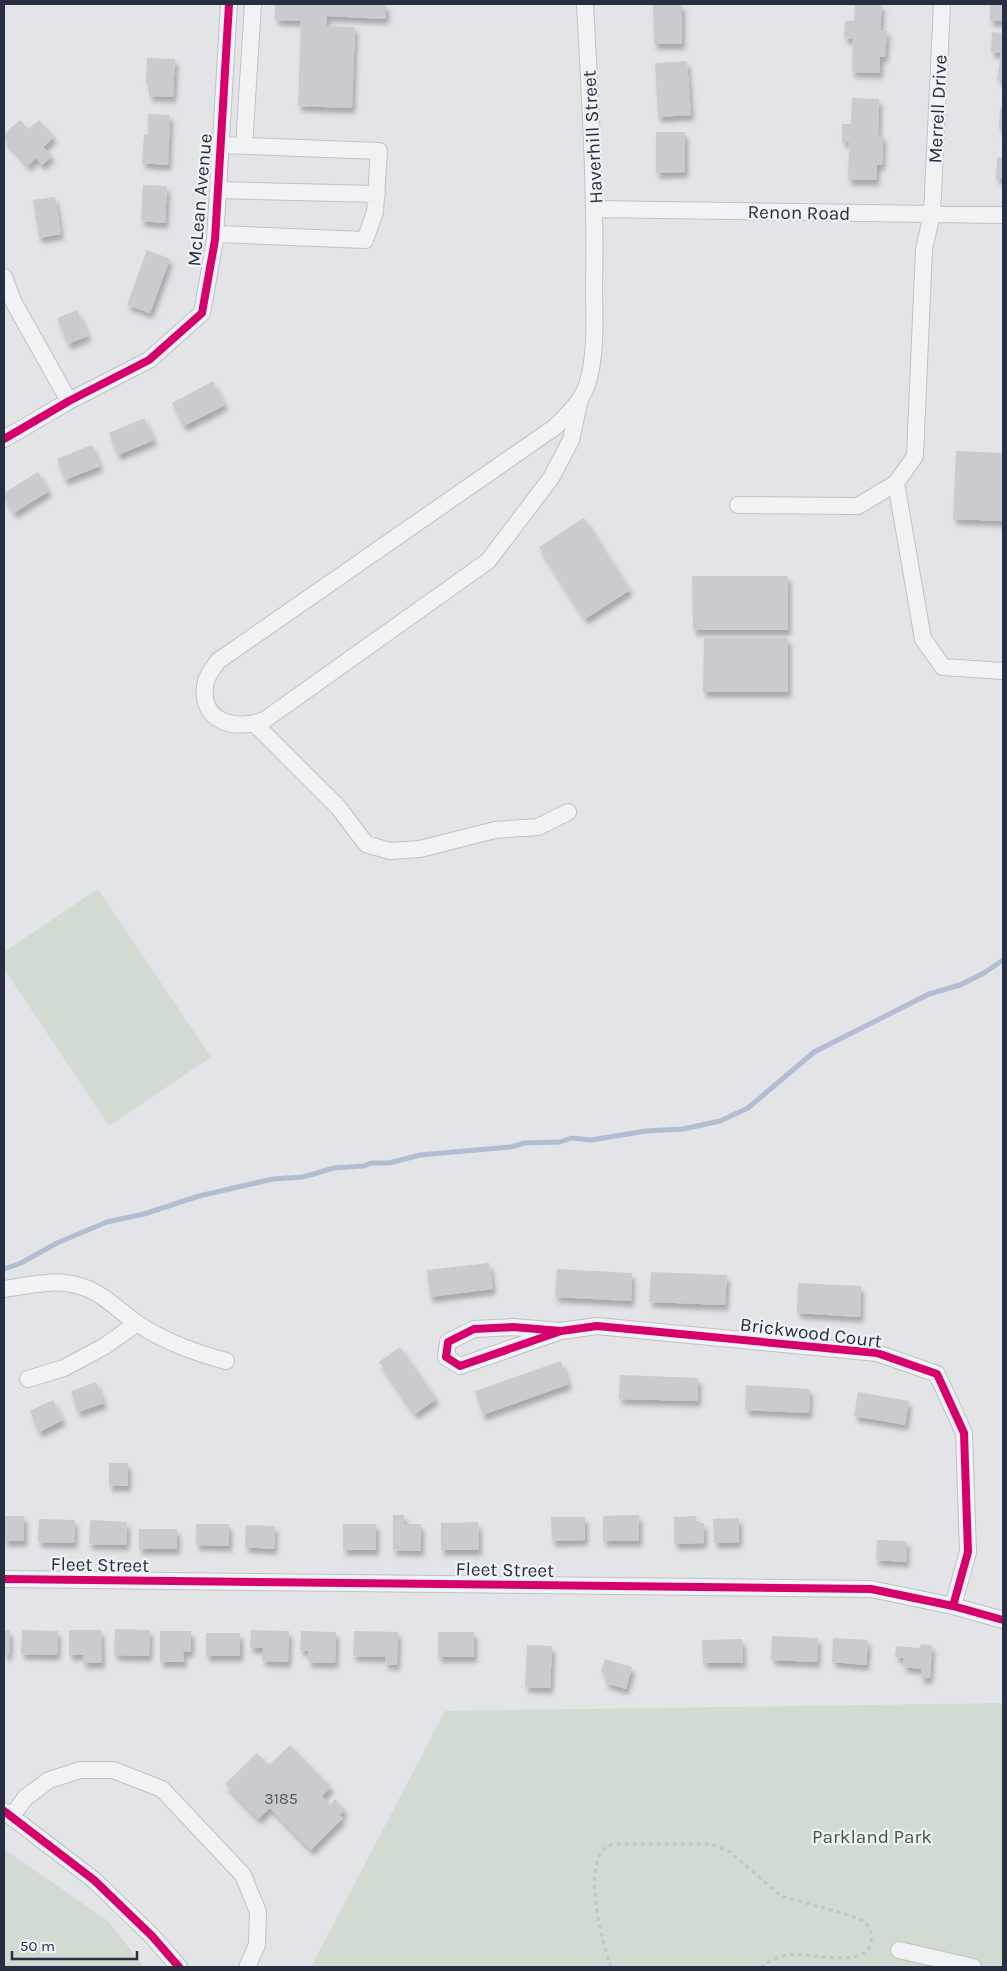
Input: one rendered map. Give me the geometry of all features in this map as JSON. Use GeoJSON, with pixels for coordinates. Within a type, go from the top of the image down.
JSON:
{"type":"FeatureCollection","features":[{"type":"Feature","properties":{"kind":"street","name":"McLean Avenue"},"geometry":{"type":"LineString","coordinates":[[4,439],[69,401],[148,360],[202,313],[216,234],[229,4]]}},
{"type":"Feature","properties":{"kind":"street"},"geometry":{"type":"LineString","coordinates":[[244,146],[253,4]]}},
{"type":"Feature","properties":{"kind":"street","name":"Haverhill Street"},"geometry":{"type":"LineString","coordinates":[[580,399],[590,370],[594,332],[595,209],[585,4]]}},
{"type":"Feature","properties":{"kind":"street","name":"Merrell Drive"},"geometry":{"type":"LineString","coordinates":[[896,483],[915,456],[924,249],[932,214],[942,4]]}},
{"type":"Feature","properties":{"kind":"street"},"geometry":{"type":"LineString","coordinates":[[216,234],[366,240],[375,212],[377,194],[379,151],[221,144]]}},
{"type":"Feature","properties":{"kind":"street"},"geometry":{"type":"LineString","coordinates":[[218,190],[377,194]]}},
{"type":"Feature","properties":{"kind":"street","name":"Renon Road"},"geometry":{"type":"LineString","coordinates":[[595,209],[1003,215]]}},
{"type":"Feature","properties":{"kind":"street"},"geometry":{"type":"LineString","coordinates":[[4,277],[14,303],[69,401]]}},
{"type":"Feature","properties":{"kind":"street"},"geometry":{"type":"LineString","coordinates":[[580,399],[571,440],[551,478],[488,561],[266,719],[255,724],[224,724],[212,713],[205,702],[206,680],[218,661],[555,427],[580,399]]}},
{"type":"Feature","properties":{"kind":"street"},"geometry":{"type":"LineString","coordinates":[[738,505],[858,506],[896,483],[923,639],[943,667],[1003,671]]}},
{"type":"Feature","properties":{"kind":"street"},"geometry":{"type":"LineString","coordinates":[[255,724],[338,807],[366,844],[390,851],[420,849],[495,830],[538,828],[568,812]]}},
{"type":"Feature","properties":{"kind":"street"},"geometry":{"type":"LineString","coordinates":[[4,1289],[38,1283],[61,1282],[84,1287],[104,1298],[137,1323],[169,1343],[226,1361]]}},
{"type":"Feature","properties":{"kind":"street"},"geometry":{"type":"LineString","coordinates":[[28,1379],[64,1368],[105,1346],[137,1323]]}},
{"type":"Feature","properties":{"kind":"street","name":"Brickwood Court"},"geometry":{"type":"LineString","coordinates":[[561,1331],[513,1326],[474,1330],[448,1342],[446,1357],[460,1366],[561,1331],[597,1326],[877,1352],[937,1374],[964,1433],[968,1552],[953,1606]]}},
{"type":"Feature","properties":{"kind":"street","name":"Fleet Street"},"geometry":{"type":"LineString","coordinates":[[4,1579],[871,1589],[953,1606],[1003,1620]]}},
{"type":"Feature","properties":{"kind":"street"},"geometry":{"type":"LineString","coordinates":[[178,1967],[152,1936],[94,1880],[8,1814],[49,1780],[80,1770],[113,1770],[162,1789],[243,1875],[258,1912],[257,1945],[246,1967]]}},
{"type":"Feature","properties":{"kind":"street"},"geometry":{"type":"LineString","coordinates":[[898,1950],[973,1967]]}},
{"type":"Feature","properties":{"kind":"path"},"geometry":{"type":"LineString","coordinates":[[611,1967],[600,1930],[596,1901],[595,1864],[599,1852],[605,1846],[613,1844],[695,1843],[710,1844],[730,1852],[780,1896],[852,1916],[862,1920],[870,1929],[872,1936],[866,1954],[836,1959],[800,1954],[785,1955],[762,1967]]}},
{"type":"Feature","properties":{"kind":"green space"},"geometry":{"type":"Polygon","coordinates":[[[98,889],[211,1057],[109,1126],[4,969],[4,952],[98,889]]]}},
{"type":"Feature","properties":{"kind":"green space","name":"Parkland Park"},"geometry":{"type":"Polygon","coordinates":[[[1003,1703],[1003,1967],[311,1967],[445,1711],[1003,1703]]]}},
{"type":"Feature","properties":{"kind":"green space"},"geometry":{"type":"Polygon","coordinates":[[[4,1849],[108,1921],[144,1967],[4,1967],[4,1849]]]}},
{"type":"Feature","properties":{"kind":"building"},"geometry":{"type":"Polygon","coordinates":[[[275,4],[386,4],[386,19],[327,16],[326,26],[355,27],[352,108],[298,106],[301,21],[275,20],[275,4]]]}},
{"type":"Feature","properties":{"kind":"building"},"geometry":{"type":"Polygon","coordinates":[[[653,4],[682,4],[682,44],[654,44],[653,4]]]}},
{"type":"Feature","properties":{"kind":"building"},"geometry":{"type":"Polygon","coordinates":[[[855,4],[882,4],[880,30],[887,30],[885,57],[880,57],[880,73],[852,72],[853,39],[844,38],[845,21],[854,21],[855,4]]]}},
{"type":"Feature","properties":{"kind":"building"},"geometry":{"type":"Polygon","coordinates":[[[990,4],[1003,4],[1003,21],[990,21],[990,4]]]}},
{"type":"Feature","properties":{"kind":"building"},"geometry":{"type":"Polygon","coordinates":[[[992,32],[1003,33],[1003,80],[997,80],[1001,53],[991,52],[992,32]]]}},
{"type":"Feature","properties":{"kind":"building"},"geometry":{"type":"Polygon","coordinates":[[[147,58],[175,59],[173,97],[149,96],[149,84],[146,84],[147,58]]]}},
{"type":"Feature","properties":{"kind":"building"},"geometry":{"type":"Polygon","coordinates":[[[687,61],[691,115],[658,117],[655,63],[687,61]]]}},
{"type":"Feature","properties":{"kind":"building"},"geometry":{"type":"Polygon","coordinates":[[[852,98],[879,99],[878,136],[883,136],[882,165],[877,165],[876,180],[848,180],[849,142],[842,142],[842,124],[851,124],[852,98]]]}},
{"type":"Feature","properties":{"kind":"building"},"geometry":{"type":"Polygon","coordinates":[[[1000,108],[1003,109],[1003,129],[999,129],[1000,108]]]}},
{"type":"Feature","properties":{"kind":"building"},"geometry":{"type":"Polygon","coordinates":[[[148,114],[170,115],[168,165],[142,163],[144,134],[148,134],[148,114]]]}},
{"type":"Feature","properties":{"kind":"building"},"geometry":{"type":"Polygon","coordinates":[[[20,120],[28,129],[39,120],[54,137],[43,147],[52,156],[42,165],[36,158],[28,166],[4,138],[4,134],[20,120]]]}},
{"type":"Feature","properties":{"kind":"building"},"geometry":{"type":"Polygon","coordinates":[[[656,132],[685,132],[685,172],[656,173],[656,132]]]}},
{"type":"Feature","properties":{"kind":"building"},"geometry":{"type":"Polygon","coordinates":[[[997,157],[1003,158],[1003,179],[996,179],[997,157]]]}},
{"type":"Feature","properties":{"kind":"building"},"geometry":{"type":"Polygon","coordinates":[[[143,185],[167,186],[165,223],[141,221],[143,185]]]}},
{"type":"Feature","properties":{"kind":"building"},"geometry":{"type":"Polygon","coordinates":[[[55,197],[61,234],[39,238],[33,200],[55,197]]]}},
{"type":"Feature","properties":{"kind":"building"},"geometry":{"type":"Polygon","coordinates":[[[147,250],[170,259],[150,313],[127,305],[147,250]]]}},
{"type":"Feature","properties":{"kind":"building"},"geometry":{"type":"Polygon","coordinates":[[[77,310],[88,336],[68,344],[57,318],[77,310]]]}},
{"type":"Feature","properties":{"kind":"building"},"geometry":{"type":"Polygon","coordinates":[[[213,381],[225,405],[184,426],[172,403],[213,381]]]}},
{"type":"Feature","properties":{"kind":"building"},"geometry":{"type":"Polygon","coordinates":[[[144,418],[154,440],[118,455],[109,433],[144,418]]]}},
{"type":"Feature","properties":{"kind":"building"},"geometry":{"type":"Polygon","coordinates":[[[92,445],[100,466],[65,480],[57,459],[92,445]]]}},
{"type":"Feature","properties":{"kind":"building"},"geometry":{"type":"Polygon","coordinates":[[[956,451],[1003,453],[1003,521],[953,519],[956,451]]]}},
{"type":"Feature","properties":{"kind":"building"},"geometry":{"type":"Polygon","coordinates":[[[38,472],[49,491],[14,513],[4,497],[4,493],[38,472]]]}},
{"type":"Feature","properties":{"kind":"building"},"geometry":{"type":"Polygon","coordinates":[[[584,518],[630,590],[585,619],[539,547],[584,518]]]}},
{"type":"Feature","properties":{"kind":"building"},"geometry":{"type":"Polygon","coordinates":[[[692,576],[788,576],[788,630],[693,630],[692,576]]]}},
{"type":"Feature","properties":{"kind":"building"},"geometry":{"type":"Polygon","coordinates":[[[704,638],[788,638],[788,692],[703,692],[704,638]]]}},
{"type":"Feature","properties":{"kind":"building"},"geometry":{"type":"Polygon","coordinates":[[[489,1263],[493,1289],[430,1297],[427,1270],[489,1263]]]}},
{"type":"Feature","properties":{"kind":"building"},"geometry":{"type":"Polygon","coordinates":[[[557,1269],[632,1273],[631,1301],[555,1297],[557,1269]]]}},
{"type":"Feature","properties":{"kind":"building"},"geometry":{"type":"Polygon","coordinates":[[[651,1272],[727,1275],[725,1305],[649,1302],[651,1272]]]}},
{"type":"Feature","properties":{"kind":"building"},"geometry":{"type":"Polygon","coordinates":[[[798,1283],[861,1286],[860,1317],[797,1313],[798,1283]]]}},
{"type":"Feature","properties":{"kind":"building"},"geometry":{"type":"Polygon","coordinates":[[[400,1347],[436,1399],[415,1414],[379,1362],[400,1347]]]}},
{"type":"Feature","properties":{"kind":"building"},"geometry":{"type":"Polygon","coordinates":[[[561,1361],[569,1384],[483,1415],[475,1391],[561,1361]]]}},
{"type":"Feature","properties":{"kind":"building"},"geometry":{"type":"Polygon","coordinates":[[[620,1375],[698,1378],[698,1401],[619,1399],[620,1375]]]}},
{"type":"Feature","properties":{"kind":"building"},"geometry":{"type":"Polygon","coordinates":[[[96,1382],[104,1403],[78,1412],[71,1391],[96,1382]]]}},
{"type":"Feature","properties":{"kind":"building"},"geometry":{"type":"Polygon","coordinates":[[[746,1385],[810,1389],[809,1413],[745,1410],[746,1385]]]}},
{"type":"Feature","properties":{"kind":"building"},"geometry":{"type":"Polygon","coordinates":[[[858,1392],[909,1401],[905,1425],[854,1416],[858,1392]]]}},
{"type":"Feature","properties":{"kind":"building"},"geometry":{"type":"Polygon","coordinates":[[[53,1400],[63,1420],[39,1432],[30,1411],[53,1400]]]}},
{"type":"Feature","properties":{"kind":"building"},"geometry":{"type":"Polygon","coordinates":[[[109,1463],[128,1463],[128,1486],[109,1486],[109,1463]]]}},
{"type":"Feature","properties":{"kind":"building"},"geometry":{"type":"Polygon","coordinates":[[[393,1515],[404,1515],[404,1524],[421,1524],[421,1551],[393,1550],[393,1515]]]}},
{"type":"Feature","properties":{"kind":"building"},"geometry":{"type":"Polygon","coordinates":[[[639,1515],[639,1541],[603,1541],[603,1516],[639,1515]]]}},
{"type":"Feature","properties":{"kind":"building"},"geometry":{"type":"Polygon","coordinates":[[[4,1516],[24,1516],[24,1541],[4,1541],[4,1516]]]}},
{"type":"Feature","properties":{"kind":"building"},"geometry":{"type":"Polygon","coordinates":[[[696,1516],[696,1523],[704,1523],[704,1543],[674,1544],[674,1517],[696,1516]]]}},
{"type":"Feature","properties":{"kind":"building"},"geometry":{"type":"Polygon","coordinates":[[[551,1517],[585,1517],[585,1540],[552,1541],[551,1517]]]}},
{"type":"Feature","properties":{"kind":"building"},"geometry":{"type":"Polygon","coordinates":[[[739,1518],[739,1542],[714,1543],[713,1519],[739,1518]]]}},
{"type":"Feature","properties":{"kind":"building"},"geometry":{"type":"Polygon","coordinates":[[[39,1519],[75,1520],[74,1543],[38,1542],[39,1519]]]}},
{"type":"Feature","properties":{"kind":"building"},"geometry":{"type":"Polygon","coordinates":[[[90,1520],[127,1522],[126,1545],[89,1544],[90,1520]]]}},
{"type":"Feature","properties":{"kind":"building"},"geometry":{"type":"Polygon","coordinates":[[[478,1522],[479,1550],[441,1550],[441,1523],[478,1522]]]}},
{"type":"Feature","properties":{"kind":"building"},"geometry":{"type":"Polygon","coordinates":[[[196,1524],[229,1524],[229,1546],[196,1545],[196,1524]]]}},
{"type":"Feature","properties":{"kind":"building"},"geometry":{"type":"Polygon","coordinates":[[[343,1524],[376,1524],[376,1550],[343,1550],[343,1524]]]}},
{"type":"Feature","properties":{"kind":"building"},"geometry":{"type":"Polygon","coordinates":[[[246,1525],[275,1526],[274,1549],[245,1547],[246,1525]]]}},
{"type":"Feature","properties":{"kind":"building"},"geometry":{"type":"Polygon","coordinates":[[[139,1529],[177,1529],[177,1549],[139,1549],[139,1529]]]}},
{"type":"Feature","properties":{"kind":"building"},"geometry":{"type":"Polygon","coordinates":[[[877,1540],[907,1541],[906,1562],[876,1560],[877,1540]]]}},
{"type":"Feature","properties":{"kind":"building"},"geometry":{"type":"Polygon","coordinates":[[[115,1629],[150,1630],[149,1656],[114,1655],[115,1629]]]}},
{"type":"Feature","properties":{"kind":"building"},"geometry":{"type":"Polygon","coordinates":[[[4,1630],[10,1630],[9,1655],[4,1655],[4,1630]]]}},
{"type":"Feature","properties":{"kind":"building"},"geometry":{"type":"Polygon","coordinates":[[[22,1630],[58,1631],[57,1655],[21,1654],[22,1630]]]}},
{"type":"Feature","properties":{"kind":"building"},"geometry":{"type":"Polygon","coordinates":[[[69,1630],[101,1630],[102,1663],[83,1663],[83,1655],[69,1655],[69,1630]]]}},
{"type":"Feature","properties":{"kind":"building"},"geometry":{"type":"Polygon","coordinates":[[[251,1630],[289,1631],[288,1662],[262,1661],[263,1648],[250,1648],[251,1630]]]}},
{"type":"Feature","properties":{"kind":"building"},"geometry":{"type":"Polygon","coordinates":[[[160,1631],[191,1631],[191,1652],[183,1652],[184,1662],[160,1662],[160,1631]]]}},
{"type":"Feature","properties":{"kind":"building"},"geometry":{"type":"Polygon","coordinates":[[[301,1631],[336,1632],[335,1663],[308,1662],[308,1651],[300,1650],[301,1631]]]}},
{"type":"Feature","properties":{"kind":"building"},"geometry":{"type":"Polygon","coordinates":[[[354,1631],[398,1632],[397,1665],[385,1664],[385,1657],[353,1656],[354,1631]]]}},
{"type":"Feature","properties":{"kind":"building"},"geometry":{"type":"Polygon","coordinates":[[[438,1632],[474,1632],[474,1657],[438,1657],[438,1632]]]}},
{"type":"Feature","properties":{"kind":"building"},"geometry":{"type":"Polygon","coordinates":[[[206,1633],[240,1633],[240,1656],[206,1656],[206,1633]]]}},
{"type":"Feature","properties":{"kind":"building"},"geometry":{"type":"Polygon","coordinates":[[[772,1636],[818,1638],[817,1662],[771,1660],[772,1636]]]}},
{"type":"Feature","properties":{"kind":"building"},"geometry":{"type":"Polygon","coordinates":[[[833,1638],[868,1640],[866,1665],[832,1662],[833,1638]]]}},
{"type":"Feature","properties":{"kind":"building"},"geometry":{"type":"Polygon","coordinates":[[[742,1639],[743,1663],[703,1663],[702,1640],[742,1639]]]}},
{"type":"Feature","properties":{"kind":"building"},"geometry":{"type":"Polygon","coordinates":[[[921,1644],[932,1645],[930,1678],[921,1678],[921,1669],[903,1667],[904,1658],[895,1657],[896,1646],[920,1648],[921,1644]]]}},
{"type":"Feature","properties":{"kind":"building"},"geometry":{"type":"Polygon","coordinates":[[[527,1645],[552,1646],[550,1688],[525,1687],[527,1645]]]}},
{"type":"Feature","properties":{"kind":"building"},"geometry":{"type":"Polygon","coordinates":[[[605,1659],[632,1667],[626,1689],[605,1683],[607,1674],[601,1672],[605,1659]]]}},
{"type":"Feature","properties":{"kind":"building"},"geometry":{"type":"Polygon","coordinates":[[[290,1745],[331,1787],[322,1796],[330,1805],[335,1799],[345,1810],[339,1815],[343,1818],[311,1850],[270,1808],[258,1819],[225,1784],[257,1753],[269,1765],[290,1745]]]}},
{"type":"Feature","properties":{"kind":"waterway"},"geometry":{"type":"LineString","coordinates":[[4,1269],[21,1263],[57,1243],[107,1222],[144,1214],[199,1196],[273,1179],[303,1177],[334,1168],[364,1166],[371,1163],[389,1163],[420,1155],[511,1147],[524,1143],[560,1142],[572,1138],[591,1140],[646,1131],[683,1129],[720,1121],[748,1108],[814,1052],[929,994],[960,985],[984,973],[1003,960]]}},
{"type":"Feature","properties":{"kind":"cycle path"},"geometry":{"type":"LineString","coordinates":[[4,439],[69,401],[149,360],[202,313],[215,240],[229,4]]}},
{"type":"Feature","properties":{"kind":"cycle path"},"geometry":{"type":"LineString","coordinates":[[561,1331],[460,1366],[446,1357],[448,1342],[474,1329],[513,1327],[561,1331],[597,1326],[877,1353],[937,1374],[964,1433],[968,1552],[953,1606]]}},
{"type":"Feature","properties":{"kind":"cycle path"},"geometry":{"type":"LineString","coordinates":[[4,1579],[871,1589],[953,1606],[1003,1620]]}},
{"type":"Feature","properties":{"kind":"cycle path"},"geometry":{"type":"LineString","coordinates":[[4,1811],[94,1880],[152,1936],[179,1967]]}}]}
